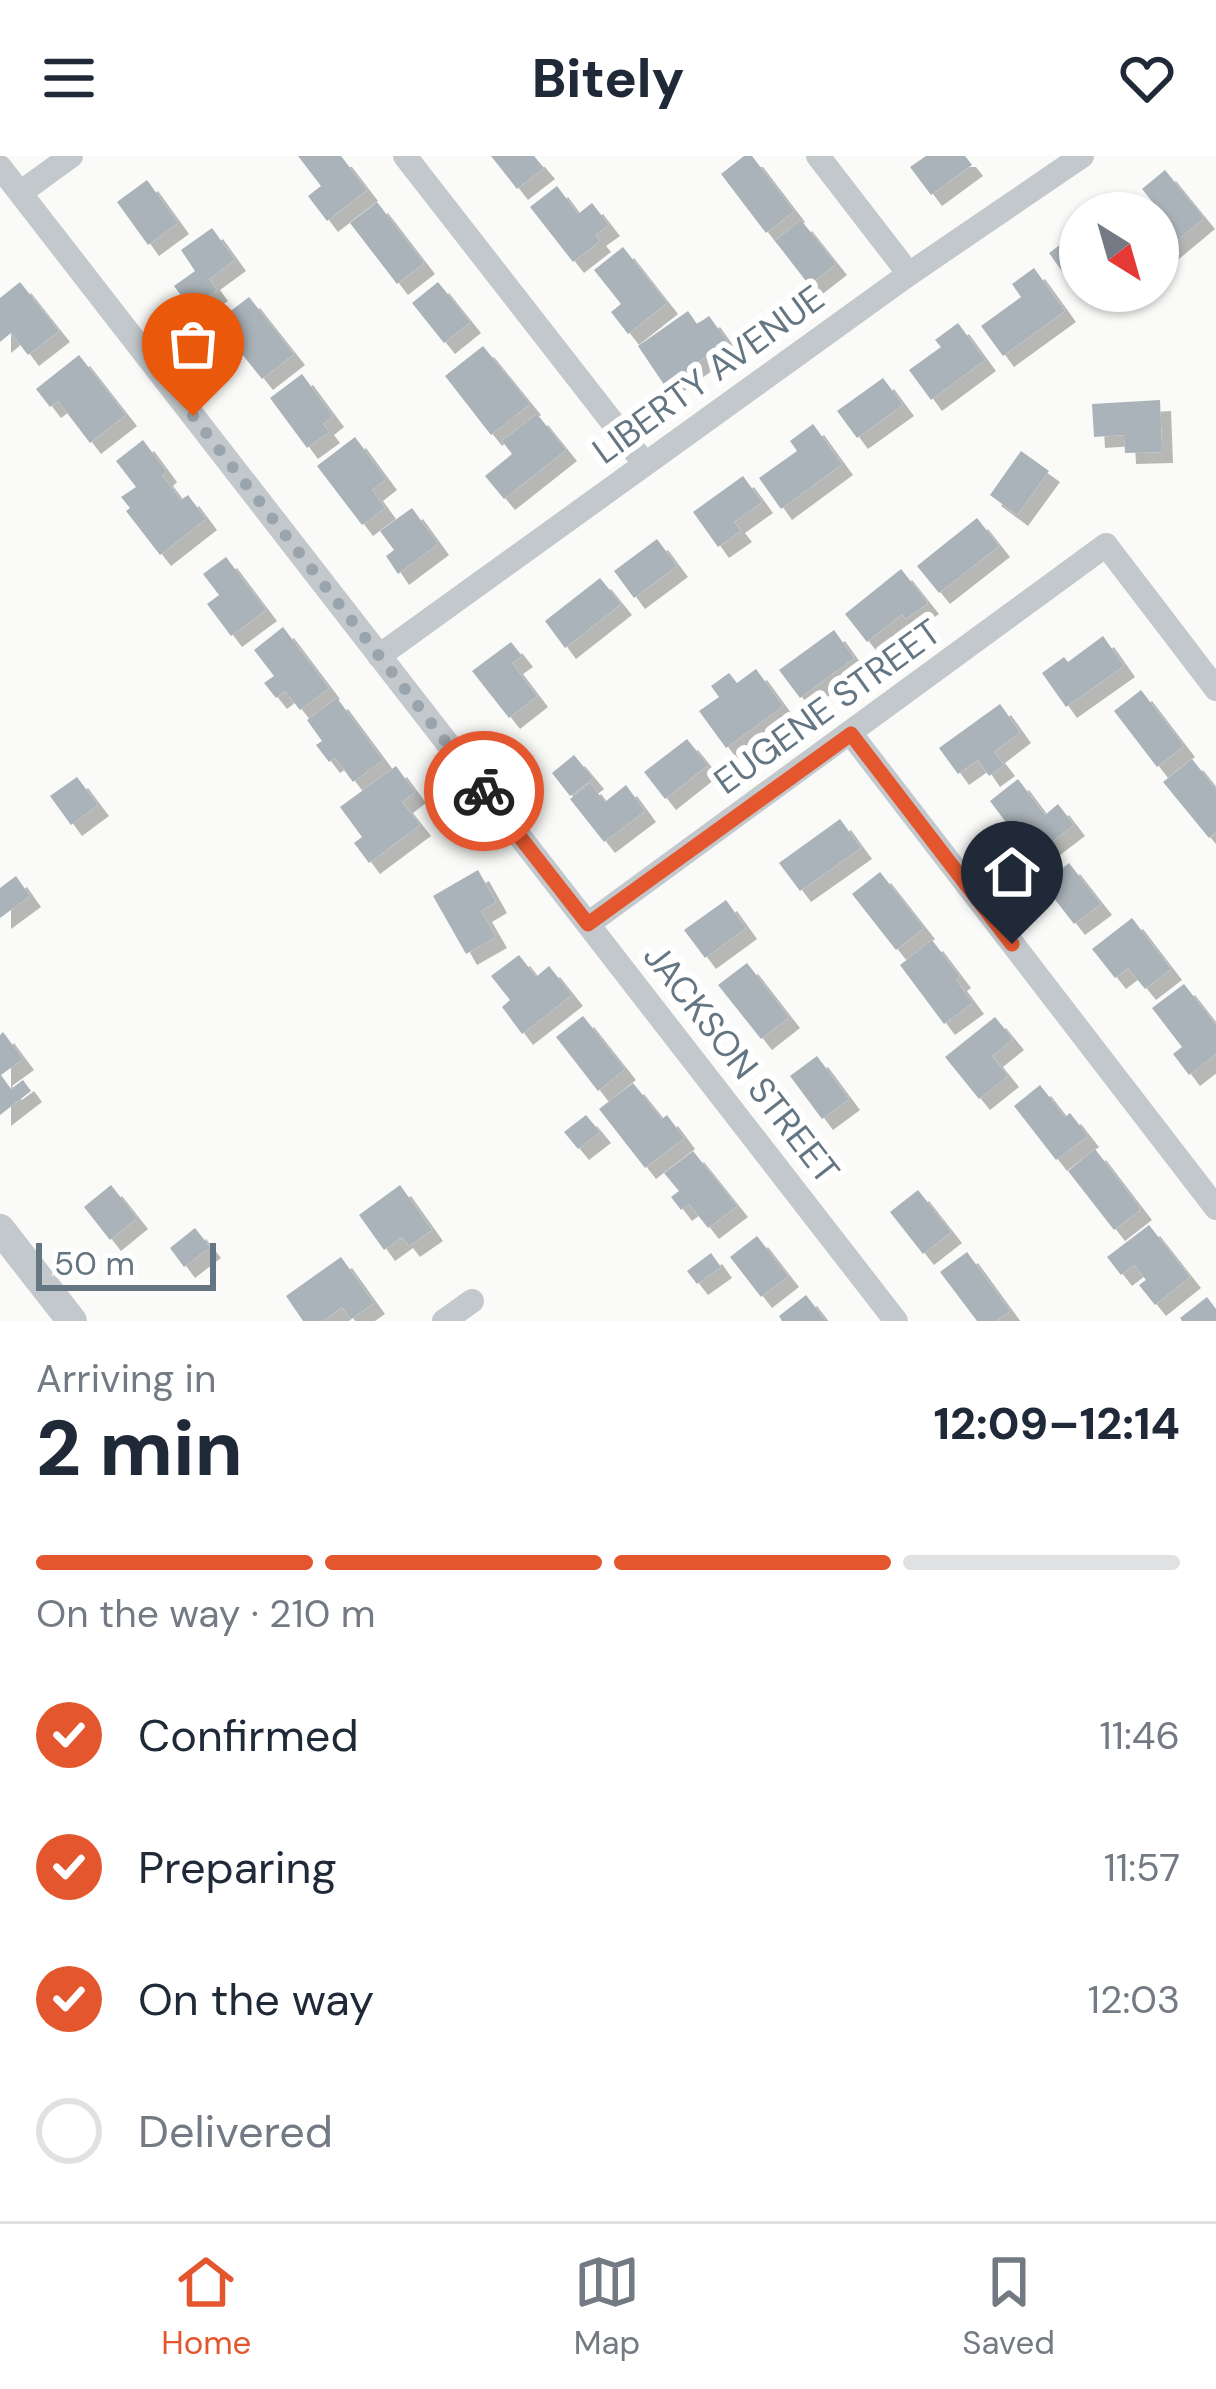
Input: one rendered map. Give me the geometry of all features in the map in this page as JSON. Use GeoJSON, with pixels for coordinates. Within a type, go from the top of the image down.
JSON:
{"type":"FeatureCollection","features":[{"type":"Feature","properties":{"kind":"street"},"geometry":{"type":"LineString","coordinates":[[20,193],[71,156]]}},
{"type":"Feature","properties":{"kind":"street"},"geometry":{"type":"LineString","coordinates":[[406,156],[645,464]]}},
{"type":"Feature","properties":{"kind":"street"},"geometry":{"type":"LineString","coordinates":[[818,156],[909,274]]}},
{"type":"Feature","properties":{"kind":"street","name":"LIBERTY AVENUE"},"geometry":{"type":"LineString","coordinates":[[379,656],[909,274],[1082,156]]}},
{"type":"Feature","properties":{"kind":"street","name":"JACKSON STREET"},"geometry":{"type":"LineString","coordinates":[[0,167],[896,1321]]}},
{"type":"Feature","properties":{"kind":"street","name":"EUGENE STREET"},"geometry":{"type":"LineString","coordinates":[[588,924],[1106,544],[1216,689]]}},
{"type":"Feature","properties":{"kind":"street"},"geometry":{"type":"LineString","coordinates":[[851,734],[1216,1208]]}},
{"type":"Feature","properties":{"kind":"street"},"geometry":{"type":"LineString","coordinates":[[0,1229],[72,1321]]}},
{"type":"Feature","properties":{"kind":"street"},"geometry":{"type":"LineString","coordinates":[[444,1321],[472,1301]]}},
{"type":"Feature","properties":{"kind":"building"},"geometry":{"type":"Polygon","coordinates":[[[298,156],[341,156],[367,190],[327,221],[308,196],[321,186],[298,156]]]}},
{"type":"Feature","properties":{"kind":"building"},"geometry":{"type":"Polygon","coordinates":[[[491,156],[534,156],[544,168],[517,189],[491,156]]]}},
{"type":"Feature","properties":{"kind":"building"},"geometry":{"type":"Polygon","coordinates":[[[744,156],[752,156],[794,211],[766,233],[721,174],[744,156]]]}},
{"type":"Feature","properties":{"kind":"building"},"geometry":{"type":"Polygon","coordinates":[[[926,156],[965,156],[972,165],[931,195],[910,167],[926,156]]]}},
{"type":"Feature","properties":{"kind":"building"},"geometry":{"type":"Polygon","coordinates":[[[1165,170],[1204,218],[1179,239],[1179,192],[1142,189],[1165,170]]]}},
{"type":"Feature","properties":{"kind":"building"},"geometry":{"type":"Polygon","coordinates":[[[147,180],[178,223],[148,245],[117,202],[147,180]]]}},
{"type":"Feature","properties":{"kind":"building"},"geometry":{"type":"Polygon","coordinates":[[[557,186],[578,214],[592,203],[609,225],[595,235],[600,241],[573,262],[530,207],[557,186]]]}},
{"type":"Feature","properties":{"kind":"building"},"geometry":{"type":"Polygon","coordinates":[[[377,202],[424,263],[397,284],[350,223],[377,202]]]}},
{"type":"Feature","properties":{"kind":"building"},"geometry":{"type":"Polygon","coordinates":[[[801,220],[836,264],[809,285],[775,241],[801,220]]]}},
{"type":"Feature","properties":{"kind":"building"},"geometry":{"type":"Polygon","coordinates":[[[212,228],[235,260],[209,279],[217,290],[191,309],[174,286],[195,271],[181,250],[212,228]]]}},
{"type":"Feature","properties":{"kind":"building"},"geometry":{"type":"Polygon","coordinates":[[[1059,246],[1059,267],[1049,253],[1059,246]]]}},
{"type":"Feature","properties":{"kind":"building"},"geometry":{"type":"Polygon","coordinates":[[[623,247],[667,303],[628,334],[611,312],[621,304],[594,270],[623,247]]]}},
{"type":"Feature","properties":{"kind":"building"},"geometry":{"type":"Polygon","coordinates":[[[1034,268],[1059,303],[1059,312],[1064,312],[1003,356],[981,326],[1021,297],[1012,284],[1034,268]]]}},
{"type":"Feature","properties":{"kind":"building"},"geometry":{"type":"Polygon","coordinates":[[[20,282],[59,331],[28,355],[11,333],[0,342],[0,298],[20,282]]]}},
{"type":"Feature","properties":{"kind":"building"},"geometry":{"type":"Polygon","coordinates":[[[438,282],[470,322],[444,343],[412,303],[438,282]]]}},
{"type":"Feature","properties":{"kind":"building"},"geometry":{"type":"Polygon","coordinates":[[[249,297],[294,354],[262,379],[233,343],[227,347],[211,326],[249,297]]]}},
{"type":"Feature","properties":{"kind":"building"},"geometry":{"type":"Polygon","coordinates":[[[688,311],[697,324],[709,316],[727,341],[665,386],[638,346],[688,311]]]}},
{"type":"Feature","properties":{"kind":"building"},"geometry":{"type":"Polygon","coordinates":[[[958,323],[985,360],[931,400],[909,370],[941,347],[935,340],[958,323]]]}},
{"type":"Feature","properties":{"kind":"building"},"geometry":{"type":"Polygon","coordinates":[[[483,346],[530,404],[491,435],[445,376],[483,346]]]}},
{"type":"Feature","properties":{"kind":"building"},"geometry":{"type":"Polygon","coordinates":[[[79,355],[126,415],[90,443],[58,401],[50,407],[36,389],[79,355]]]}},
{"type":"Feature","properties":{"kind":"building"},"geometry":{"type":"Polygon","coordinates":[[[302,374],[333,416],[323,424],[329,432],[307,448],[270,398],[302,374]]]}},
{"type":"Feature","properties":{"kind":"building"},"geometry":{"type":"Polygon","coordinates":[[[883,378],[903,405],[857,438],[837,411],[883,378]]]}},
{"type":"Feature","properties":{"kind":"building"},"geometry":{"type":"Polygon","coordinates":[[[1160,400],[1162,452],[1125,453],[1124,435],[1094,437],[1092,404],[1160,400]]]}},
{"type":"Feature","properties":{"kind":"building"},"geometry":{"type":"Polygon","coordinates":[[[537,414],[566,450],[504,499],[485,476],[512,454],[502,441],[537,414]]]}},
{"type":"Feature","properties":{"kind":"building"},"geometry":{"type":"Polygon","coordinates":[[[813,424],[842,464],[781,509],[759,478],[797,451],[790,441],[813,424]]]}},
{"type":"Feature","properties":{"kind":"building"},"geometry":{"type":"Polygon","coordinates":[[[355,437],[386,479],[372,490],[385,508],[362,525],[317,466],[355,437]]]}},
{"type":"Feature","properties":{"kind":"building"},"geometry":{"type":"Polygon","coordinates":[[[143,440],[181,500],[188,495],[206,519],[160,555],[126,511],[130,508],[121,497],[136,487],[116,461],[143,440]]]}},
{"type":"Feature","properties":{"kind":"building"},"geometry":{"type":"Polygon","coordinates":[[[1021,451],[1049,471],[1017,515],[990,495],[1021,451]]]}},
{"type":"Feature","properties":{"kind":"building"},"geometry":{"type":"Polygon","coordinates":[[[743,476],[762,502],[734,522],[741,531],[718,547],[693,512],[743,476]]]}},
{"type":"Feature","properties":{"kind":"building"},"geometry":{"type":"Polygon","coordinates":[[[412,508],[438,544],[398,574],[386,556],[394,550],[380,531],[412,508]]]}},
{"type":"Feature","properties":{"kind":"building"},"geometry":{"type":"Polygon","coordinates":[[[977,518],[999,546],[939,593],[917,566],[977,518]]]}},
{"type":"Feature","properties":{"kind":"building"},"geometry":{"type":"Polygon","coordinates":[[[657,539],[677,566],[634,598],[614,571],[657,539]]]}},
{"type":"Feature","properties":{"kind":"building"},"geometry":{"type":"Polygon","coordinates":[[[226,557],[266,610],[231,636],[207,604],[219,595],[203,574],[226,557]]]}},
{"type":"Feature","properties":{"kind":"building"},"geometry":{"type":"Polygon","coordinates":[[[901,569],[928,603],[906,619],[902,614],[867,642],[845,614],[901,569]]]}},
{"type":"Feature","properties":{"kind":"building"},"geometry":{"type":"Polygon","coordinates":[[[600,578],[621,604],[565,648],[545,621],[600,578]]]}},
{"type":"Feature","properties":{"kind":"building"},"geometry":{"type":"Polygon","coordinates":[[[283,627],[329,688],[300,710],[285,691],[276,698],[264,683],[274,676],[254,650],[283,627]]]}},
{"type":"Feature","properties":{"kind":"building"},"geometry":{"type":"Polygon","coordinates":[[[834,630],[854,658],[800,698],[779,670],[834,630]]]}},
{"type":"Feature","properties":{"kind":"building"},"geometry":{"type":"Polygon","coordinates":[[[1103,636],[1124,666],[1066,707],[1042,673],[1064,657],[1068,662],[1103,636]]]}},
{"type":"Feature","properties":{"kind":"building"},"geometry":{"type":"Polygon","coordinates":[[[511,642],[522,656],[512,663],[537,696],[509,718],[472,671],[511,642]]]}},
{"type":"Feature","properties":{"kind":"building"},"geometry":{"type":"Polygon","coordinates":[[[756,669],[783,706],[726,748],[699,711],[719,697],[711,686],[729,673],[737,683],[756,669]]]}},
{"type":"Feature","properties":{"kind":"building"},"geometry":{"type":"Polygon","coordinates":[[[1141,690],[1184,746],[1157,767],[1114,711],[1141,690]]]}},
{"type":"Feature","properties":{"kind":"building"},"geometry":{"type":"Polygon","coordinates":[[[337,698],[383,760],[353,782],[335,758],[329,762],[316,745],[322,741],[307,720],[337,698]]]}},
{"type":"Feature","properties":{"kind":"building"},"geometry":{"type":"Polygon","coordinates":[[[1000,704],[1020,732],[994,752],[1004,765],[989,776],[978,760],[958,774],[939,748],[1000,704]]]}},
{"type":"Feature","properties":{"kind":"building"},"geometry":{"type":"Polygon","coordinates":[[[687,739],[708,765],[665,799],[644,772],[687,739]]]}},
{"type":"Feature","properties":{"kind":"building"},"geometry":{"type":"Polygon","coordinates":[[[574,755],[593,778],[570,796],[552,773],[574,755]]]}},
{"type":"Feature","properties":{"kind":"building"},"geometry":{"type":"Polygon","coordinates":[[[1192,759],[1216,789],[1216,832],[1209,838],[1163,782],[1192,759]]]}},
{"type":"Feature","properties":{"kind":"building"},"geometry":{"type":"Polygon","coordinates":[[[396,766],[415,792],[402,802],[420,825],[369,863],[354,843],[362,837],[340,807],[396,766]]]}},
{"type":"Feature","properties":{"kind":"building"},"geometry":{"type":"Polygon","coordinates":[[[77,777],[98,805],[71,825],[50,796],[77,777]]]}},
{"type":"Feature","properties":{"kind":"building"},"geometry":{"type":"Polygon","coordinates":[[[1018,779],[1045,815],[1058,804],[1074,825],[1028,860],[990,801],[1018,779]]]}},
{"type":"Feature","properties":{"kind":"building"},"geometry":{"type":"Polygon","coordinates":[[[590,783],[605,802],[626,785],[645,811],[604,842],[570,799],[590,783]]]}},
{"type":"Feature","properties":{"kind":"building"},"geometry":{"type":"Polygon","coordinates":[[[840,819],[861,848],[800,891],[779,863],[840,819]]]}},
{"type":"Feature","properties":{"kind":"building"},"geometry":{"type":"Polygon","coordinates":[[[1069,863],[1101,904],[1074,924],[1043,884],[1069,863]]]}},
{"type":"Feature","properties":{"kind":"building"},"geometry":{"type":"Polygon","coordinates":[[[478,870],[496,902],[481,911],[496,937],[466,954],[433,896],[478,870]]]}},
{"type":"Feature","properties":{"kind":"building"},"geometry":{"type":"Polygon","coordinates":[[[880,872],[924,928],[896,950],[852,894],[880,872]]]}},
{"type":"Feature","properties":{"kind":"building"},"geometry":{"type":"Polygon","coordinates":[[[16,876],[30,896],[0,918],[0,888],[16,876]]]}},
{"type":"Feature","properties":{"kind":"building"},"geometry":{"type":"Polygon","coordinates":[[[726,900],[746,928],[705,958],[684,930],[726,900]]]}},
{"type":"Feature","properties":{"kind":"building"},"geometry":{"type":"Polygon","coordinates":[[[1132,918],[1171,969],[1145,989],[1128,968],[1115,978],[1092,949],[1132,918]]]}},
{"type":"Feature","properties":{"kind":"building"},"geometry":{"type":"Polygon","coordinates":[[[932,940],[973,1003],[944,1024],[900,965],[932,940]]]}},
{"type":"Feature","properties":{"kind":"building"},"geometry":{"type":"Polygon","coordinates":[[[519,955],[536,977],[549,966],[572,995],[522,1034],[502,1007],[510,1000],[491,976],[519,955]]]}},
{"type":"Feature","properties":{"kind":"building"},"geometry":{"type":"Polygon","coordinates":[[[747,963],[789,1017],[761,1039],[718,985],[747,963]]]}},
{"type":"Feature","properties":{"kind":"building"},"geometry":{"type":"Polygon","coordinates":[[[1184,984],[1216,1025],[1216,1054],[1189,1075],[1173,1054],[1182,1047],[1152,1008],[1184,984]]]}},
{"type":"Feature","properties":{"kind":"building"},"geometry":{"type":"Polygon","coordinates":[[[583,1016],[625,1069],[598,1091],[556,1037],[583,1016]]]}},
{"type":"Feature","properties":{"kind":"building"},"geometry":{"type":"Polygon","coordinates":[[[995,1017],[1013,1039],[992,1056],[1008,1076],[979,1099],[945,1057],[995,1017]]]}},
{"type":"Feature","properties":{"kind":"building"},"geometry":{"type":"Polygon","coordinates":[[[3,1032],[23,1059],[1,1075],[11,1089],[23,1080],[31,1091],[0,1115],[0,1035],[3,1032]]]}},
{"type":"Feature","properties":{"kind":"building"},"geometry":{"type":"Polygon","coordinates":[[[817,1056],[849,1099],[822,1119],[790,1076],[817,1056]]]}},
{"type":"Feature","properties":{"kind":"building"},"geometry":{"type":"Polygon","coordinates":[[[633,1083],[684,1138],[645,1168],[599,1109],[633,1083]]]}},
{"type":"Feature","properties":{"kind":"building"},"geometry":{"type":"Polygon","coordinates":[[[1040,1085],[1065,1117],[1070,1113],[1088,1136],[1056,1160],[1014,1106],[1040,1085]]]}},
{"type":"Feature","properties":{"kind":"building"},"geometry":{"type":"Polygon","coordinates":[[[586,1115],[600,1132],[578,1149],[564,1132],[586,1115]]]}},
{"type":"Feature","properties":{"kind":"building"},"geometry":{"type":"Polygon","coordinates":[[[1095,1149],[1141,1209],[1114,1230],[1068,1171],[1095,1149]]]}},
{"type":"Feature","properties":{"kind":"building"},"geometry":{"type":"Polygon","coordinates":[[[693,1151],[737,1206],[708,1228],[689,1204],[681,1210],[671,1197],[679,1191],[664,1173],[693,1151]]]}},
{"type":"Feature","properties":{"kind":"building"},"geometry":{"type":"Polygon","coordinates":[[[111,1185],[137,1218],[110,1240],[84,1207],[111,1185]]]}},
{"type":"Feature","properties":{"kind":"building"},"geometry":{"type":"Polygon","coordinates":[[[400,1185],[432,1230],[409,1246],[402,1237],[384,1250],[359,1215],[400,1185]]]}},
{"type":"Feature","properties":{"kind":"building"},"geometry":{"type":"Polygon","coordinates":[[[918,1190],[951,1232],[923,1254],[890,1212],[918,1190]]]}},
{"type":"Feature","properties":{"kind":"building"},"geometry":{"type":"Polygon","coordinates":[[[1149,1225],[1190,1277],[1155,1305],[1139,1285],[1146,1280],[1134,1265],[1121,1275],[1107,1257],[1149,1225]]]}},
{"type":"Feature","properties":{"kind":"building"},"geometry":{"type":"Polygon","coordinates":[[[195,1228],[210,1247],[184,1267],[170,1248],[195,1228]]]}},
{"type":"Feature","properties":{"kind":"building"},"geometry":{"type":"Polygon","coordinates":[[[757,1236],[788,1276],[761,1297],[730,1257],[757,1236]]]}},
{"type":"Feature","properties":{"kind":"building"},"geometry":{"type":"Polygon","coordinates":[[[967,1252],[1010,1311],[996,1321],[977,1321],[940,1272],[967,1252]]]}},
{"type":"Feature","properties":{"kind":"building"},"geometry":{"type":"Polygon","coordinates":[[[711,1253],[721,1267],[697,1284],[687,1271],[711,1253]]]}},
{"type":"Feature","properties":{"kind":"building"},"geometry":{"type":"Polygon","coordinates":[[[341,1257],[374,1303],[351,1319],[342,1307],[323,1321],[303,1321],[286,1296],[341,1257]]]}},
{"type":"Feature","properties":{"kind":"building"},"geometry":{"type":"Polygon","coordinates":[[[806,1295],[826,1321],[782,1321],[779,1316],[806,1295]]]}},
{"type":"Feature","properties":{"kind":"building"},"geometry":{"type":"Polygon","coordinates":[[[1207,1297],[1216,1309],[1216,1321],[1182,1321],[1180,1318],[1207,1297]]]}},
{"type":"Feature","properties":{"kind":"way so far"},"geometry":{"type":"LineString","coordinates":[[193,416],[484,791]]}},
{"type":"Feature","properties":{"kind":"route"},"geometry":{"type":"LineString","coordinates":[[484,791],[588,924],[851,734],[1012,944]]}}]}
